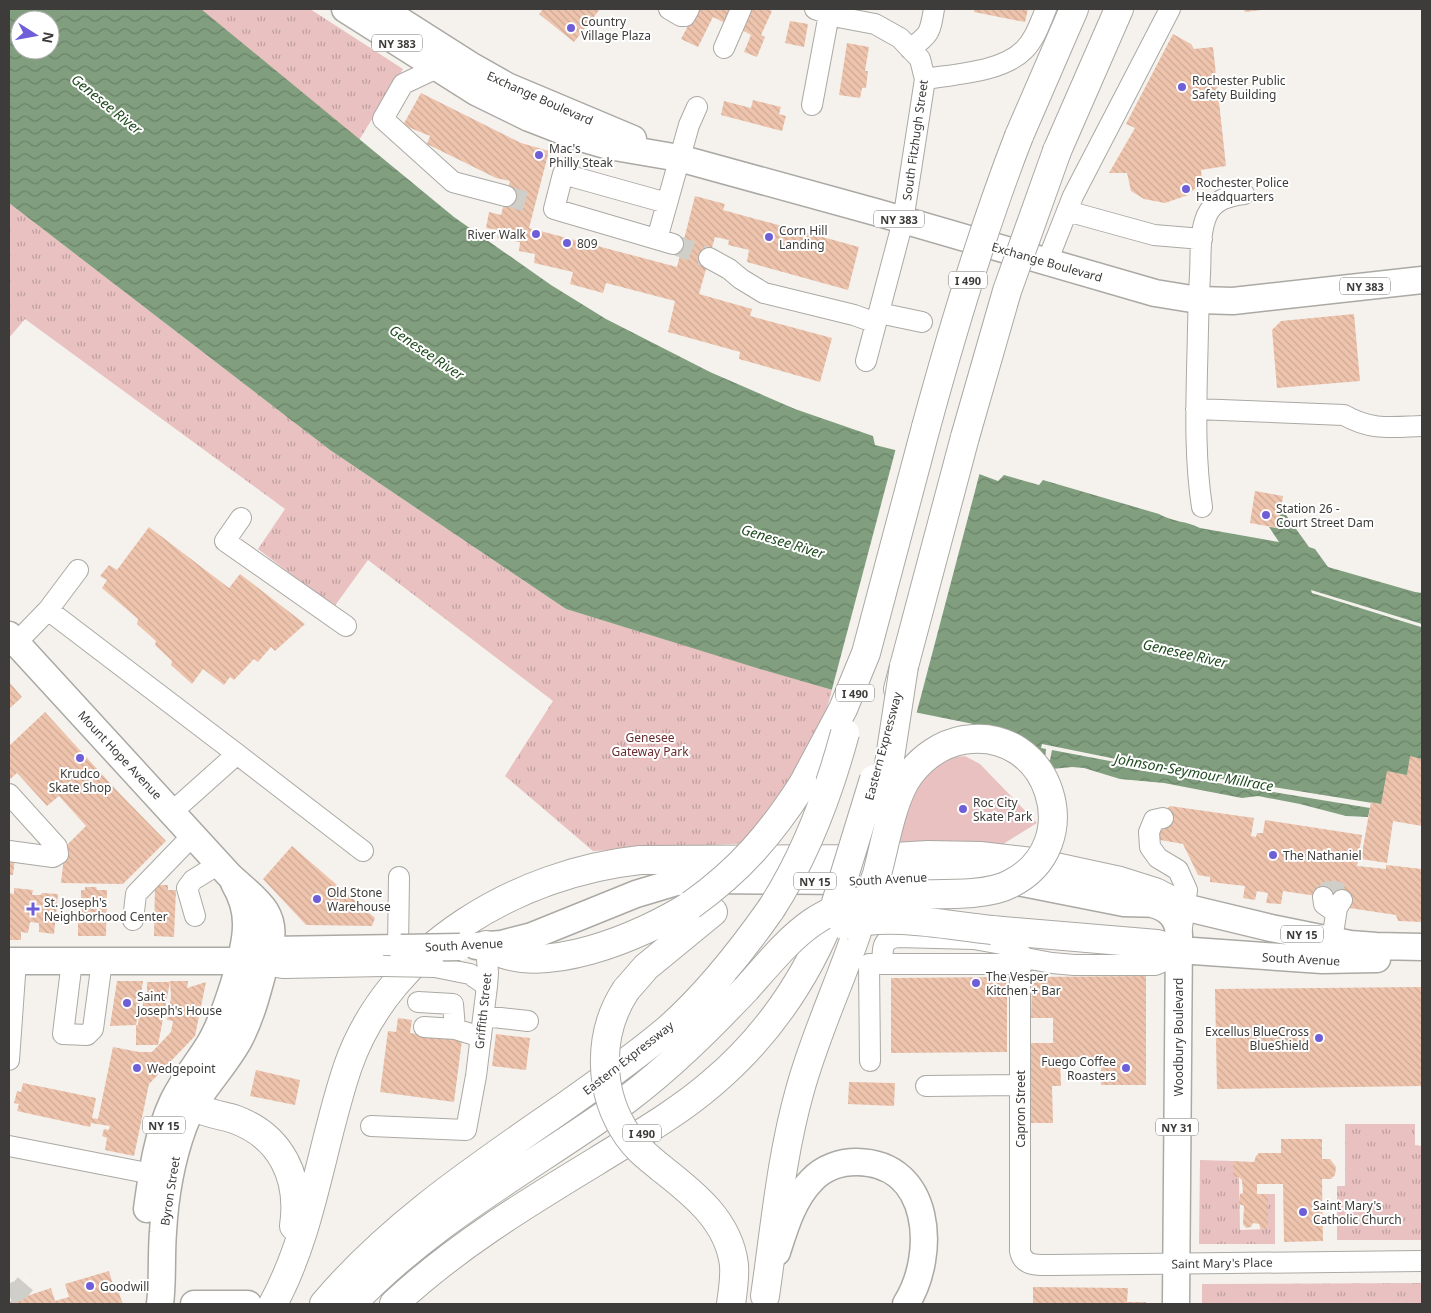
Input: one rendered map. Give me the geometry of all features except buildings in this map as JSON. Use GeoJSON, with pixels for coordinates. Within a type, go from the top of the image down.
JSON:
{"type":"FeatureCollection","features":[{"type":"Feature","properties":{"kind":"highway","name":"I 490"},"geometry":{"type":"LineString","coordinates":[[866,653],[960,303],[1019,136],[1074,9]]}},
{"type":"Feature","properties":{"kind":"highway","name":"I 490"},"geometry":{"type":"LineString","coordinates":[[904,666],[984,366],[1015,268],[1057,151],[1117,15]]}},
{"type":"Feature","properties":{"kind":"highway"},"geometry":{"type":"LineString","coordinates":[[473,946],[514,958],[539,958],[577,953],[630,937],[671,917],[702,909],[734,892],[758,863],[777,832],[843,709],[866,653]]}},
{"type":"Feature","properties":{"kind":"highway","name":"Eastern Expressway"},"geometry":{"type":"LineString","coordinates":[[324,1304],[362,1263],[419,1212],[473,1171],[627,1062],[667,1030],[720,976],[771,909],[794,870],[816,824],[838,760],[866,653]]}},
{"type":"Feature","properties":{"kind":"highway"},"geometry":{"type":"LineString","coordinates":[[858,929],[884,799],[904,666]]}},
{"type":"Feature","properties":{"kind":"highway","name":"Eastern Expressway"},"geometry":{"type":"LineString","coordinates":[[394,1304],[446,1259],[476,1237],[670,1115],[722,1075],[758,1037],[786,1001],[816,950],[834,908],[869,795],[904,666]]}},
{"type":"Feature","properties":{"kind":"highway"},"geometry":{"type":"LineString","coordinates":[[746,990],[801,930],[833,910],[863,900],[871,898],[890,895],[990,891],[1007,886],[1023,877],[1044,852],[1051,833],[1053,819],[1049,791],[1041,773],[1033,763],[1011,746],[981,738],[959,741],[930,754],[918,764],[906,781],[897,801],[874,884],[870,893],[867,902],[858,929],[814,1045],[798,1097],[787,1150],[764,1300]]}},
{"type":"Feature","properties":{"kind":"highway"},"geometry":{"type":"LineString","coordinates":[[272,1304],[287,1277],[298,1248],[348,1067],[366,1025],[394,985],[430,951],[468,921],[523,891],[579,871],[609,864],[640,860],[867,858],[948,854],[1006,858],[1106,877],[1145,888],[1184,907]]}},
{"type":"Feature","properties":{"kind":"highway"},"geometry":{"type":"LineString","coordinates":[[702,909],[626,990],[616,1010],[608,1036],[605,1053],[606,1085],[616,1114],[627,1134],[642,1152],[695,1196],[717,1221],[724,1233],[733,1261],[732,1298]]}},
{"type":"Feature","properties":{"kind":"highway"},"geometry":{"type":"LineString","coordinates":[[352,1304],[390,1268],[435,1230],[484,1194],[614,1108],[648,1083],[692,1044],[776,961],[803,942],[822,932],[842,925],[862,922],[897,921],[1157,944],[1178,950]]}},
{"type":"Feature","properties":{"kind":"highway"},"geometry":{"type":"LineString","coordinates":[[185,1079],[184,1094],[187,1101],[207,1112],[240,1122],[259,1132],[277,1149],[290,1171],[295,1192],[294,1224],[287,1257],[272,1304]]}},
{"type":"Feature","properties":{"kind":"main road","name":"Exchange Boulevard"},"geometry":{"type":"LineString","coordinates":[[377,15],[428,72],[560,131],[609,146],[679,158],[1155,293],[1198,300],[1233,301],[1422,280]]}},
{"type":"Feature","properties":{"kind":"main road","name":"Exchange Boulevard"},"geometry":{"type":"LineString","coordinates":[[377,15],[507,86],[679,158]]}},
{"type":"Feature","properties":{"kind":"main road","name":"Mount Hope Avenue"},"geometry":{"type":"LineString","coordinates":[[13,639],[224,870],[264,908],[270,916],[272,932],[258,959]]}},
{"type":"Feature","properties":{"kind":"main road","name":"South Avenue"},"geometry":{"type":"LineString","coordinates":[[13,961],[258,959],[394,954],[516,941],[540,934],[636,894],[676,882],[698,880],[851,881],[919,877],[970,877],[1031,885],[1124,903],[1184,907],[1332,940],[1376,946],[1422,947]]}},
{"type":"Feature","properties":{"kind":"main road","name":"Woodbury Boulevard"},"geometry":{"type":"LineString","coordinates":[[1152,904],[1166,909],[1176,920],[1179,930],[1176,1304]]}},
{"type":"Feature","properties":{"kind":"main road","name":"South Avenue"},"geometry":{"type":"LineString","coordinates":[[1178,950],[1343,961],[1376,959],[1422,952]]}},
{"type":"Feature","properties":{"kind":"main road","name":"Byron Street"},"geometry":{"type":"LineString","coordinates":[[146,1304],[143,1289],[147,1209],[152,1174],[166,1121],[173,1101],[185,1079],[210,1043],[258,959]]}},
{"type":"Feature","properties":{"kind":"main road","name":"Byron Street"},"geometry":{"type":"LineString","coordinates":[[160,1304],[163,1231],[177,1147],[185,1122],[194,1105],[242,1034],[258,959]]}},
{"type":"Feature","properties":{"kind":"main road"},"geometry":{"type":"LineString","coordinates":[[764,1300],[788,1222],[797,1201],[806,1187],[815,1177],[831,1167],[859,1162],[878,1165],[897,1175],[911,1190],[920,1210],[924,1232],[923,1258],[917,1282],[906,1304]]}},
{"type":"Feature","properties":{"kind":"main road"},"geometry":{"type":"LineString","coordinates":[[194,1304],[248,1304]]}},
{"type":"Feature","properties":{"kind":"street"},"geometry":{"type":"LineString","coordinates":[[669,9],[681,16],[685,16],[689,9]]}},
{"type":"Feature","properties":{"kind":"street"},"geometry":{"type":"LineString","coordinates":[[724,48],[742,9]]}},
{"type":"Feature","properties":{"kind":"street"},"geometry":{"type":"LineString","coordinates":[[910,49],[926,37],[930,29],[934,9]]}},
{"type":"Feature","properties":{"kind":"street"},"geometry":{"type":"LineString","coordinates":[[925,79],[993,67],[1009,61],[1031,42],[1046,9]]}},
{"type":"Feature","properties":{"kind":"street"},"geometry":{"type":"LineString","coordinates":[[1047,262],[1073,196],[1170,9]]}},
{"type":"Feature","properties":{"kind":"street"},"geometry":{"type":"LineString","coordinates":[[812,105],[822,11]]}},
{"type":"Feature","properties":{"kind":"street","name":"South Fitzhugh Street"},"geometry":{"type":"LineString","coordinates":[[822,11],[838,17],[875,24],[900,38],[920,59],[925,79],[903,220],[866,361]]}},
{"type":"Feature","properties":{"kind":"street"},"geometry":{"type":"LineString","coordinates":[[428,72],[403,84],[383,119],[453,182],[506,196]]}},
{"type":"Feature","properties":{"kind":"street"},"geometry":{"type":"LineString","coordinates":[[667,203],[563,174],[544,206],[665,242],[667,203],[689,126],[697,107]]}},
{"type":"Feature","properties":{"kind":"street"},"geometry":{"type":"LineString","coordinates":[[1202,507],[1197,468],[1196,409],[1198,300],[1202,239],[1207,214],[1215,204],[1227,196],[1244,194]]}},
{"type":"Feature","properties":{"kind":"street"},"geometry":{"type":"LineString","coordinates":[[1067,211],[1154,235],[1202,239]]}},
{"type":"Feature","properties":{"kind":"street"},"geometry":{"type":"LineString","coordinates":[[709,258],[764,293],[854,315],[922,322]]}},
{"type":"Feature","properties":{"kind":"street"},"geometry":{"type":"LineString","coordinates":[[1196,409],[1344,415],[1359,424],[1377,427],[1422,426]]}},
{"type":"Feature","properties":{"kind":"street"},"geometry":{"type":"LineString","coordinates":[[241,518],[225,541],[346,626]]}},
{"type":"Feature","properties":{"kind":"street"},"geometry":{"type":"LineString","coordinates":[[13,639],[48,610],[78,570]]}},
{"type":"Feature","properties":{"kind":"street"},"geometry":{"type":"LineString","coordinates":[[48,610],[363,851]]}},
{"type":"Feature","properties":{"kind":"street"},"geometry":{"type":"LineString","coordinates":[[172,812],[236,754]]}},
{"type":"Feature","properties":{"kind":"street"},"geometry":{"type":"LineString","coordinates":[[9,794],[58,847],[58,854],[53,857],[9,851]]}},
{"type":"Feature","properties":{"kind":"street"},"geometry":{"type":"LineString","coordinates":[[870,1061],[869,964],[1021,960],[1066,965],[1155,965],[1165,961],[1178,950],[1187,890],[1181,875],[1175,867],[1158,858],[1150,847],[1149,832],[1151,826],[1154,820],[1163,818]]}},
{"type":"Feature","properties":{"kind":"street"},"geometry":{"type":"LineString","coordinates":[[133,920],[136,894],[193,835]]}},
{"type":"Feature","properties":{"kind":"street"},"geometry":{"type":"LineString","coordinates":[[195,916],[188,888],[193,880],[224,870]]}},
{"type":"Feature","properties":{"kind":"street"},"geometry":{"type":"LineString","coordinates":[[394,954],[399,877]]}},
{"type":"Feature","properties":{"kind":"street"},"geometry":{"type":"LineString","coordinates":[[1332,940],[1334,902]]}},
{"type":"Feature","properties":{"kind":"street"},"geometry":{"type":"LineString","coordinates":[[883,964],[884,943],[888,939],[898,937],[974,939],[1011,946],[1021,960]]}},
{"type":"Feature","properties":{"kind":"street","name":"Griffith Street"},"geometry":{"type":"LineString","coordinates":[[371,1126],[466,1130],[476,1076],[488,966],[473,946]]}},
{"type":"Feature","properties":{"kind":"street","name":"South Avenue"},"geometry":{"type":"LineString","coordinates":[[394,954],[435,967],[470,974],[487,986]]}},
{"type":"Feature","properties":{"kind":"street","name":"Capron Street"},"geometry":{"type":"LineString","coordinates":[[1021,960],[1020,1251],[1023,1260]]}},
{"type":"Feature","properties":{"kind":"street"},"geometry":{"type":"LineString","coordinates":[[9,1060],[13,961]]}},
{"type":"Feature","properties":{"kind":"street"},"geometry":{"type":"LineString","coordinates":[[72,961],[63,1034],[87,1035],[93,1029],[102,961]]}},
{"type":"Feature","properties":{"kind":"street"},"geometry":{"type":"LineString","coordinates":[[418,1002],[453,1004],[455,1029]]}},
{"type":"Feature","properties":{"kind":"street"},"geometry":{"type":"LineString","coordinates":[[484,1016],[528,1021]]}},
{"type":"Feature","properties":{"kind":"street"},"geometry":{"type":"LineString","coordinates":[[424,1027],[455,1029],[481,1038]]}},
{"type":"Feature","properties":{"kind":"street"},"geometry":{"type":"LineString","coordinates":[[926,1086],[1020,1085]]}},
{"type":"Feature","properties":{"kind":"street"},"geometry":{"type":"LineString","coordinates":[[9,1146],[152,1174]]}},
{"type":"Feature","properties":{"kind":"street","name":"Saint Mary's Place"},"geometry":{"type":"LineString","coordinates":[[1023,1260],[1038,1264],[1422,1262]]}},
{"type":"Feature","properties":{"kind":"green space"},"geometry":{"type":"Polygon","coordinates":[[[190,9],[310,9],[403,69],[356,145],[190,9]]]}},
{"type":"Feature","properties":{"kind":"green space","name":"Genesee Gateway Park"},"geometry":{"type":"Polygon","coordinates":[[[9,203],[330,450],[566,609],[832,690],[821,730],[751,843],[593,851],[505,776],[553,701],[368,560],[334,607],[258,549],[285,509],[25,319],[9,338],[9,203]]]}},
{"type":"Feature","properties":{"kind":"green space","name":"Roc City Skate Park"},"geometry":{"type":"Polygon","coordinates":[[[965,756],[980,764],[1037,823],[1000,846],[893,847],[906,794],[924,772],[948,758],[965,756]]]}},
{"type":"Feature","properties":{"kind":"green space"},"geometry":{"type":"Polygon","coordinates":[[[1345,1124],[1415,1124],[1415,1145],[1422,1146],[1422,1240],[1337,1240],[1337,1186],[1345,1186],[1345,1124]]]}},
{"type":"Feature","properties":{"kind":"green space"},"geometry":{"type":"Polygon","coordinates":[[[1200,1160],[1233,1161],[1239,1177],[1240,1230],[1265,1229],[1268,1226],[1268,1194],[1275,1194],[1275,1244],[1199,1244],[1200,1160]]]}},
{"type":"Feature","properties":{"kind":"green space"},"geometry":{"type":"Polygon","coordinates":[[[1422,1283],[1422,1304],[1202,1304],[1202,1284],[1422,1283]]]}},
{"type":"Feature","properties":{"kind":"water"},"geometry":{"type":"Polygon","coordinates":[[[9,9],[201,9],[454,217],[551,285],[606,319],[710,372],[795,409],[873,436],[875,445],[955,465],[998,481],[1004,475],[1039,485],[1043,480],[1200,528],[1279,542],[1269,527],[1278,528],[1281,508],[1309,547],[1315,549],[1328,567],[1422,593],[1422,624],[1311,590],[1312,593],[1421,627],[1422,811],[1148,767],[1148,761],[1117,755],[1116,759],[1042,744],[1041,748],[1046,749],[1045,759],[1050,760],[1052,750],[1115,762],[1115,765],[1138,770],[1370,808],[1368,817],[1346,816],[1300,804],[1258,796],[1242,798],[1164,783],[1120,779],[1084,768],[1052,769],[1015,737],[1013,732],[894,708],[566,609],[330,450],[9,203],[9,9]]]}},
{"type":"Feature","properties":{"kind":"pier"},"geometry":{"type":"Polygon","coordinates":[[[896,448],[956,462],[980,472],[916,715],[831,693],[896,448]]]}},
{"type":"Feature","properties":{"kind":"tunnel"},"geometry":{"type":"LineString","coordinates":[[506,196],[535,204]]}},
{"type":"Feature","properties":{"kind":"tunnel"},"geometry":{"type":"LineString","coordinates":[[673,244],[709,258]]}},
{"type":"Feature","properties":{"kind":"tunnel"},"geometry":{"type":"LineString","coordinates":[[1323,897],[1328,891],[1336,891],[1340,894],[1342,900]]}},
{"type":"Feature","properties":{"kind":"tunnel"},"geometry":{"type":"LineString","coordinates":[[9,1294],[20,1290],[32,1276]]}},
{"type":"Feature","properties":{"kind":"place","name":"Country Village Plaza"},"geometry":{"type":"Point","coordinates":[571,28]}},
{"type":"Feature","properties":{"kind":"place","name":"Rochester Public Safety Building"},"geometry":{"type":"Point","coordinates":[1182,87]}},
{"type":"Feature","properties":{"kind":"place","name":"Mac's Philly Steak"},"geometry":{"type":"Point","coordinates":[539,155]}},
{"type":"Feature","properties":{"kind":"place","name":"Rochester Police Headquarters"},"geometry":{"type":"Point","coordinates":[1186,189]}},
{"type":"Feature","properties":{"kind":"place","name":"River Walk"},"geometry":{"type":"Point","coordinates":[536,234]}},
{"type":"Feature","properties":{"kind":"place","name":"Corn Hill Landing"},"geometry":{"type":"Point","coordinates":[769,237]}},
{"type":"Feature","properties":{"kind":"place","name":"809"},"geometry":{"type":"Point","coordinates":[567,243]}},
{"type":"Feature","properties":{"kind":"place","name":"Station 26 - Court Street Dam"},"geometry":{"type":"Point","coordinates":[1266,515]}},
{"type":"Feature","properties":{"kind":"place","name":"Krudco Skate Shop"},"geometry":{"type":"Point","coordinates":[80,758]}},
{"type":"Feature","properties":{"kind":"place","name":"Roc City Skate Park"},"geometry":{"type":"Point","coordinates":[963,809]}},
{"type":"Feature","properties":{"kind":"place","name":"The Nathaniel"},"geometry":{"type":"Point","coordinates":[1273,855]}},
{"type":"Feature","properties":{"kind":"place","name":"Old Stone Warehouse"},"geometry":{"type":"Point","coordinates":[317,899]}},
{"type":"Feature","properties":{"kind":"place","name":"St. Joseph's Neighborhood Center"},"geometry":{"type":"Point","coordinates":[33,909]}},
{"type":"Feature","properties":{"kind":"place","name":"The Vesper Kitchen + Bar"},"geometry":{"type":"Point","coordinates":[976,983]}},
{"type":"Feature","properties":{"kind":"place","name":"Saint Joseph's House"},"geometry":{"type":"Point","coordinates":[127,1003]}},
{"type":"Feature","properties":{"kind":"place","name":"Excellus BlueCross BlueShield"},"geometry":{"type":"Point","coordinates":[1319,1038]}},
{"type":"Feature","properties":{"kind":"place","name":"Wedgepoint"},"geometry":{"type":"Point","coordinates":[137,1068]}},
{"type":"Feature","properties":{"kind":"place","name":"Fuego Coffee Roasters"},"geometry":{"type":"Point","coordinates":[1126,1068]}},
{"type":"Feature","properties":{"kind":"place","name":"Saint Mary's Catholic Church"},"geometry":{"type":"Point","coordinates":[1303,1212]}},
{"type":"Feature","properties":{"kind":"place","name":"Goodwill"},"geometry":{"type":"Point","coordinates":[90,1286]}},
{"type":"Feature","properties":{"kind":"water label","name":"Genesee River"},"geometry":{"type":"Point","coordinates":[107,104]}},
{"type":"Feature","properties":{"kind":"water label","name":"Genesee River"},"geometry":{"type":"Point","coordinates":[427,352]}},
{"type":"Feature","properties":{"kind":"water label","name":"Genesee River"},"geometry":{"type":"Point","coordinates":[783,541]}},
{"type":"Feature","properties":{"kind":"water label","name":"Genesee River"},"geometry":{"type":"Point","coordinates":[1185,653]}},
{"type":"Feature","properties":{"kind":"water label","name":"Johnson-Seymour Millrace"},"geometry":{"type":"Point","coordinates":[1194,772]}}]}
